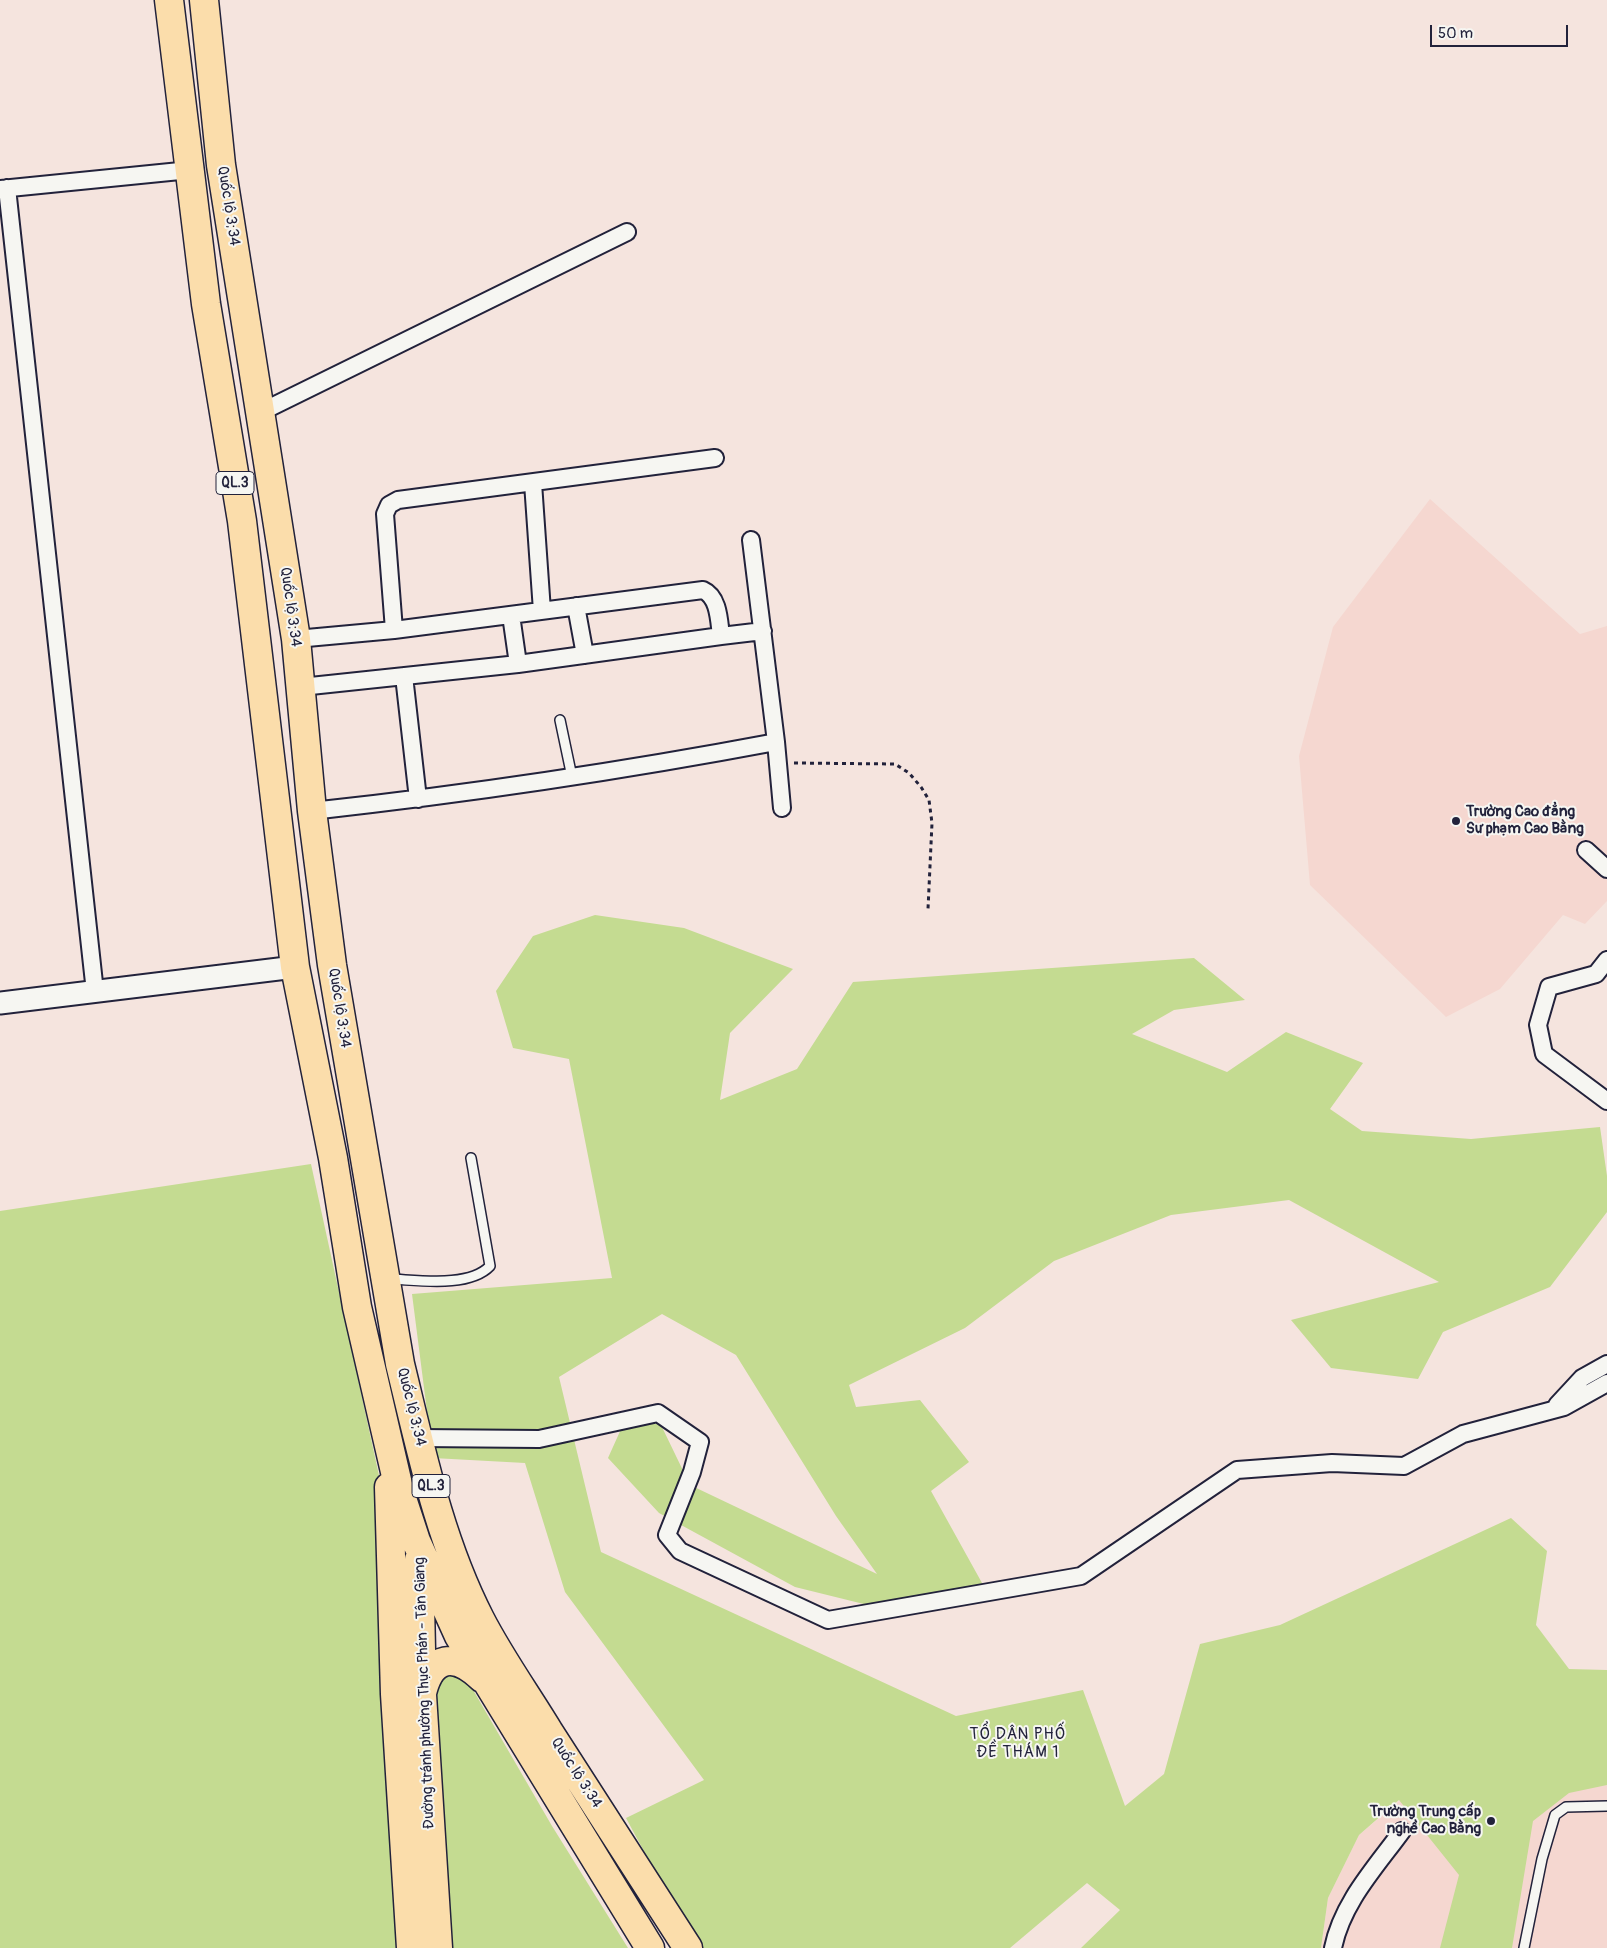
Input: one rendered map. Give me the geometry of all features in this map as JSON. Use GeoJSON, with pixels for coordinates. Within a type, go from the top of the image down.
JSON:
{"type":"FeatureCollection","features":[{"type":"Feature","properties":{"kind":"highway","name":"Quốc lộ 3;34"},"geometry":{"type":"LineString","coordinates":[[169,0],[206,304],[242,521],[295,967],[332,1158],[357,1307],[399,1489],[418,1546],[458,1636],[650,1948]]}},
{"type":"Feature","properties":{"kind":"highway","name":"Quốc lộ 3;34"},"geometry":{"type":"LineString","coordinates":[[204,0],[221,165],[296,639],[312,811],[332,965],[400,1364],[418,1438],[439,1518],[456,1565],[480,1619],[688,1948]]}},
{"type":"Feature","properties":{"kind":"highway"},"geometry":{"type":"LineString","coordinates":[[224,419],[261,412]]}},
{"type":"Feature","properties":{"kind":"highway"},"geometry":{"type":"LineString","coordinates":[[295,967],[332,965]]}},
{"type":"Feature","properties":{"kind":"highway","name":"Đường tránh phường Thục Phán - Tân Giang"},"geometry":{"type":"LineString","coordinates":[[418,1438],[418,1546],[422,1695],[438,1948]]}},
{"type":"Feature","properties":{"kind":"highway","name":"Đường tránh phường Thục Phán - Tân Giang"},"geometry":{"type":"LineString","coordinates":[[388,1440],[395,1694],[411,1948]]}},
{"type":"Feature","properties":{"kind":"highway"},"geometry":{"type":"LineString","coordinates":[[422,1695],[425,1682],[435,1666],[443,1661],[454,1660],[467,1665],[488,1684]]}},
{"type":"Feature","properties":{"kind":"highway"},"geometry":{"type":"LineString","coordinates":[[395,1694],[400,1688],[410,1685],[416,1687],[422,1695]]}},
{"type":"Feature","properties":{"kind":"street"},"geometry":{"type":"LineString","coordinates":[[95,992],[3,188],[190,170]]}},
{"type":"Feature","properties":{"kind":"street"},"geometry":{"type":"LineString","coordinates":[[261,412],[627,232]]}},
{"type":"Feature","properties":{"kind":"street"},"geometry":{"type":"LineString","coordinates":[[394,630],[385,514],[390,505],[398,500],[715,458]]}},
{"type":"Feature","properties":{"kind":"street"},"geometry":{"type":"LineString","coordinates":[[533,483],[542,611]]}},
{"type":"Feature","properties":{"kind":"street"},"geometry":{"type":"LineString","coordinates":[[751,540],[776,742],[782,808]]}},
{"type":"Feature","properties":{"kind":"street"},"geometry":{"type":"LineString","coordinates":[[296,639],[394,630],[703,590],[709,593],[713,599],[721,636]]}},
{"type":"Feature","properties":{"kind":"street"},"geometry":{"type":"LineString","coordinates":[[576,606],[586,655]]}},
{"type":"Feature","properties":{"kind":"street"},"geometry":{"type":"LineString","coordinates":[[511,614],[518,664]]}},
{"type":"Feature","properties":{"kind":"street"},"geometry":{"type":"LineString","coordinates":[[301,687],[518,664],[763,631]]}},
{"type":"Feature","properties":{"kind":"street"},"geometry":{"type":"LineString","coordinates":[[404,676],[418,799]]}},
{"type":"Feature","properties":{"kind":"street"},"geometry":{"type":"LineString","coordinates":[[312,811],[418,799],[572,777],[776,742]]}},
{"type":"Feature","properties":{"kind":"street"},"geometry":{"type":"LineString","coordinates":[[1586,850],[1607,868]]}},
{"type":"Feature","properties":{"kind":"street"},"geometry":{"type":"LineString","coordinates":[[1607,960],[1596,974],[1549,987],[1538,1025],[1544,1054],[1607,1101]]}},
{"type":"Feature","properties":{"kind":"street"},"geometry":{"type":"LineString","coordinates":[[0,1003],[295,967]]}},
{"type":"Feature","properties":{"kind":"street"},"geometry":{"type":"LineString","coordinates":[[1553,1410],[1582,1378],[1607,1364]]}},
{"type":"Feature","properties":{"kind":"street"},"geometry":{"type":"LineString","coordinates":[[418,1438],[539,1439],[658,1413],[700,1442],[692,1472],[667,1535],[680,1551],[828,1620],[1081,1576],[1237,1470],[1332,1463],[1404,1466],[1463,1434],[1564,1407],[1607,1383]]}},
{"type":"Feature","properties":{"kind":"street"},"geometry":{"type":"LineString","coordinates":[[1333,1948],[1336,1931],[1344,1912],[1402,1831]]}},
{"type":"Feature","properties":{"kind":"lane"},"geometry":{"type":"LineString","coordinates":[[560,720],[572,777]]}},
{"type":"Feature","properties":{"kind":"lane"},"geometry":{"type":"LineString","coordinates":[[387,1279],[453,1281],[483,1273],[490,1266],[471,1158]]}},
{"type":"Feature","properties":{"kind":"lane"},"geometry":{"type":"LineString","coordinates":[[1524,1948],[1542,1859],[1555,1816],[1566,1806],[1607,1806]]}},
{"type":"Feature","properties":{"kind":"path"},"geometry":{"type":"LineString","coordinates":[[778,763],[895,764],[909,773],[929,800],[932,823],[928,908]]}},
{"type":"Feature","properties":{"kind":"shaded area","name":"Trường Cao đẳng Sư phạm Cao Bằng"},"geometry":{"type":"Polygon","coordinates":[[[1430,499],[1580,634],[1607,626],[1607,901],[1585,924],[1563,915],[1500,989],[1446,1017],[1310,885],[1299,756],[1333,627],[1430,499]]]}},
{"type":"Feature","properties":{"kind":"shaded area","name":"Trường Trung cấp nghề Cao Bằng"},"geometry":{"type":"Polygon","coordinates":[[[1607,1712],[1607,1948],[1321,1948],[1328,1898],[1359,1835],[1452,1756],[1607,1712]]]}},
{"type":"Feature","properties":{"kind":"green space"},"geometry":{"type":"Polygon","coordinates":[[[595,915],[684,928],[793,969],[730,1033],[720,1100],[797,1069],[853,982],[1194,958],[1245,1000],[1174,1010],[1132,1034],[1227,1072],[1286,1032],[1363,1063],[1330,1109],[1362,1131],[1471,1139],[1600,1127],[1607,1176],[1607,1212],[1550,1287],[1443,1332],[1418,1379],[1331,1368],[1291,1320],[1439,1282],[1289,1200],[1171,1215],[1054,1261],[965,1328],[849,1385],[856,1407],[920,1400],[969,1462],[931,1491],[992,1601],[892,1611],[795,1587],[659,1513],[608,1458],[626,1418],[661,1425],[690,1485],[877,1574],[836,1516],[736,1355],[662,1314],[559,1377],[601,1552],[956,1716],[1083,1690],[1125,1806],[1164,1774],[1200,1644],[1280,1625],[1511,1518],[1547,1551],[1536,1625],[1569,1669],[1607,1670],[1607,1785],[1569,1793],[1533,1821],[1512,1948],[1440,1948],[1459,1875],[1399,1800],[1359,1835],[1328,1898],[1321,1948],[1081,1948],[1120,1910],[1087,1883],[1010,1948],[696,1948],[626,1818],[704,1780],[565,1592],[525,1463],[433,1458],[412,1294],[612,1278],[569,1059],[513,1048],[496,991],[533,936],[595,915]]]}},
{"type":"Feature","properties":{"kind":"green space"},"geometry":{"type":"Polygon","coordinates":[[[311,1164],[380,1480],[403,1948],[0,1948],[0,1211],[311,1164]]]}},
{"type":"Feature","properties":{"kind":"green space"},"geometry":{"type":"Polygon","coordinates":[[[447,1669],[465,1676],[552,1826],[628,1948],[444,1948],[434,1679],[447,1669]]]}},
{"type":"Feature","properties":{"kind":"place","name":"Trường Cao đẳng Sư phạm Cao Bằng"},"geometry":{"type":"Point","coordinates":[1456,821]}},
{"type":"Feature","properties":{"kind":"place","name":"Trường Trung cấp nghề Cao Bằng"},"geometry":{"type":"Point","coordinates":[1491,1821]}},
{"type":"Feature","properties":{"kind":"district","name":"TỔ DÂN PHỐ ĐỀ THÁM 1"},"geometry":{"type":"Point","coordinates":[1018,1744]}}]}
